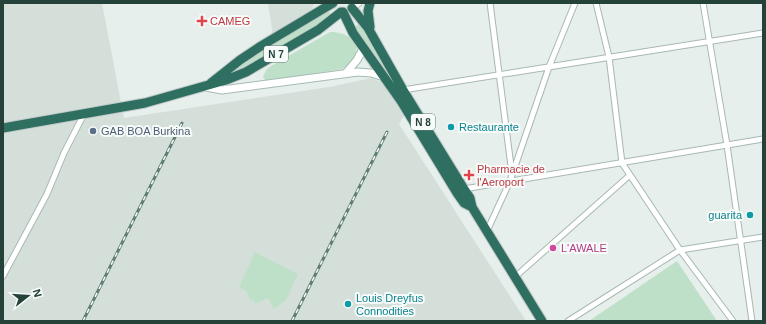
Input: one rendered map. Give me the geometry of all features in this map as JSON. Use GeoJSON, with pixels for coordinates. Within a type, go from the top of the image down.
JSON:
{"type":"FeatureCollection","features":[{"type":"Feature","properties":{"kind":"highway"},"geometry":{"type":"LineString","coordinates":[[335,3],[337,8],[342,12],[348,12],[354,5]]}},
{"type":"Feature","properties":{"kind":"highway","name":"N 7"},"geometry":{"type":"LineString","coordinates":[[206,87],[240,60],[335,3]]}},
{"type":"Feature","properties":{"kind":"highway"},"geometry":{"type":"LineString","coordinates":[[370,3],[368,16],[373,36]]}},
{"type":"Feature","properties":{"kind":"highway","name":"N 8"},"geometry":{"type":"LineString","coordinates":[[354,5],[403,90],[470,198],[472,207],[542,321]]}},
{"type":"Feature","properties":{"kind":"highway","name":"N 7"},"geometry":{"type":"LineString","coordinates":[[3,128],[145,103],[206,87],[246,72],[318,30],[342,12]]}},
{"type":"Feature","properties":{"kind":"highway","name":"N 8"},"geometry":{"type":"LineString","coordinates":[[342,12],[363,49],[384,77],[457,193],[464,203],[472,207]]}},
{"type":"Feature","properties":{"kind":"street"},"geometry":{"type":"LineString","coordinates":[[490,3],[512,175]]}},
{"type":"Feature","properties":{"kind":"street"},"geometry":{"type":"LineString","coordinates":[[487,232],[510,181],[549,67],[575,3]]}},
{"type":"Feature","properties":{"kind":"street"},"geometry":{"type":"LineString","coordinates":[[596,3],[609,57],[622,163],[680,250],[733,321]]}},
{"type":"Feature","properties":{"kind":"street"},"geometry":{"type":"LineString","coordinates":[[703,3],[727,145],[752,321]]}},
{"type":"Feature","properties":{"kind":"street"},"geometry":{"type":"LineString","coordinates":[[403,90],[763,33]]}},
{"type":"Feature","properties":{"kind":"street"},"geometry":{"type":"LineString","coordinates":[[346,73],[357,60],[363,49]]}},
{"type":"Feature","properties":{"kind":"street"},"geometry":{"type":"LineString","coordinates":[[206,87],[222,90],[363,72],[384,77]]}},
{"type":"Feature","properties":{"kind":"street"},"geometry":{"type":"LineString","coordinates":[[3,276],[46,194],[64,153],[85,113]]}},
{"type":"Feature","properties":{"kind":"street"},"geometry":{"type":"LineString","coordinates":[[464,189],[763,140]]}},
{"type":"Feature","properties":{"kind":"street"},"geometry":{"type":"LineString","coordinates":[[515,277],[630,175]]}},
{"type":"Feature","properties":{"kind":"street"},"geometry":{"type":"LineString","coordinates":[[568,321],[680,250],[763,237]]}},
{"type":"Feature","properties":{"kind":"shaded area"},"geometry":{"type":"Polygon","coordinates":[[[3,3],[102,3],[124,118],[329,87],[372,78],[383,83],[405,114],[399,124],[526,321],[3,321],[3,3]]]}},
{"type":"Feature","properties":{"kind":"shaded area"},"geometry":{"type":"Polygon","coordinates":[[[268,3],[314,3],[312,9],[273,36],[268,3]]]}},
{"type":"Feature","properties":{"kind":"green space"},"geometry":{"type":"Polygon","coordinates":[[[328,10],[332,16],[253,66],[234,72],[238,67],[261,50],[328,10]]]}},
{"type":"Feature","properties":{"kind":"green space"},"geometry":{"type":"Polygon","coordinates":[[[358,24],[361,24],[456,179],[355,28],[358,24]]]}},
{"type":"Feature","properties":{"kind":"green space"},"geometry":{"type":"Polygon","coordinates":[[[330,32],[339,33],[346,36],[356,45],[355,58],[350,64],[342,69],[270,81],[265,80],[263,77],[266,70],[271,66],[330,32]]]}},
{"type":"Feature","properties":{"kind":"green space"},"geometry":{"type":"Polygon","coordinates":[[[255,252],[298,274],[286,300],[274,309],[268,298],[255,304],[254,300],[251,301],[246,291],[239,287],[255,252]]]}},
{"type":"Feature","properties":{"kind":"green space"},"geometry":{"type":"Polygon","coordinates":[[[677,261],[717,321],[589,321],[677,261]]]}},
{"type":"Feature","properties":{"kind":"railway"},"geometry":{"type":"LineString","coordinates":[[83,321],[182,123]]}},
{"type":"Feature","properties":{"kind":"railway"},"geometry":{"type":"LineString","coordinates":[[292,321],[387,132]]}},
{"type":"Feature","properties":{"kind":"place","name":"CAMEG"},"geometry":{"type":"Point","coordinates":[202,21]}},
{"type":"Feature","properties":{"kind":"place","name":"Restaurante"},"geometry":{"type":"Point","coordinates":[451,127]}},
{"type":"Feature","properties":{"kind":"place","name":"GAB BOA Burkina"},"geometry":{"type":"Point","coordinates":[93,131]}},
{"type":"Feature","properties":{"kind":"place","name":"Pharmacie de l'Aeroport"},"geometry":{"type":"Point","coordinates":[469,175]}},
{"type":"Feature","properties":{"kind":"place","name":"guarita"},"geometry":{"type":"Point","coordinates":[750,215]}},
{"type":"Feature","properties":{"kind":"place","name":"L'AWALE"},"geometry":{"type":"Point","coordinates":[553,248]}},
{"type":"Feature","properties":{"kind":"place","name":"Louis Dreyfus Connodities"},"geometry":{"type":"Point","coordinates":[348,304]}}]}
